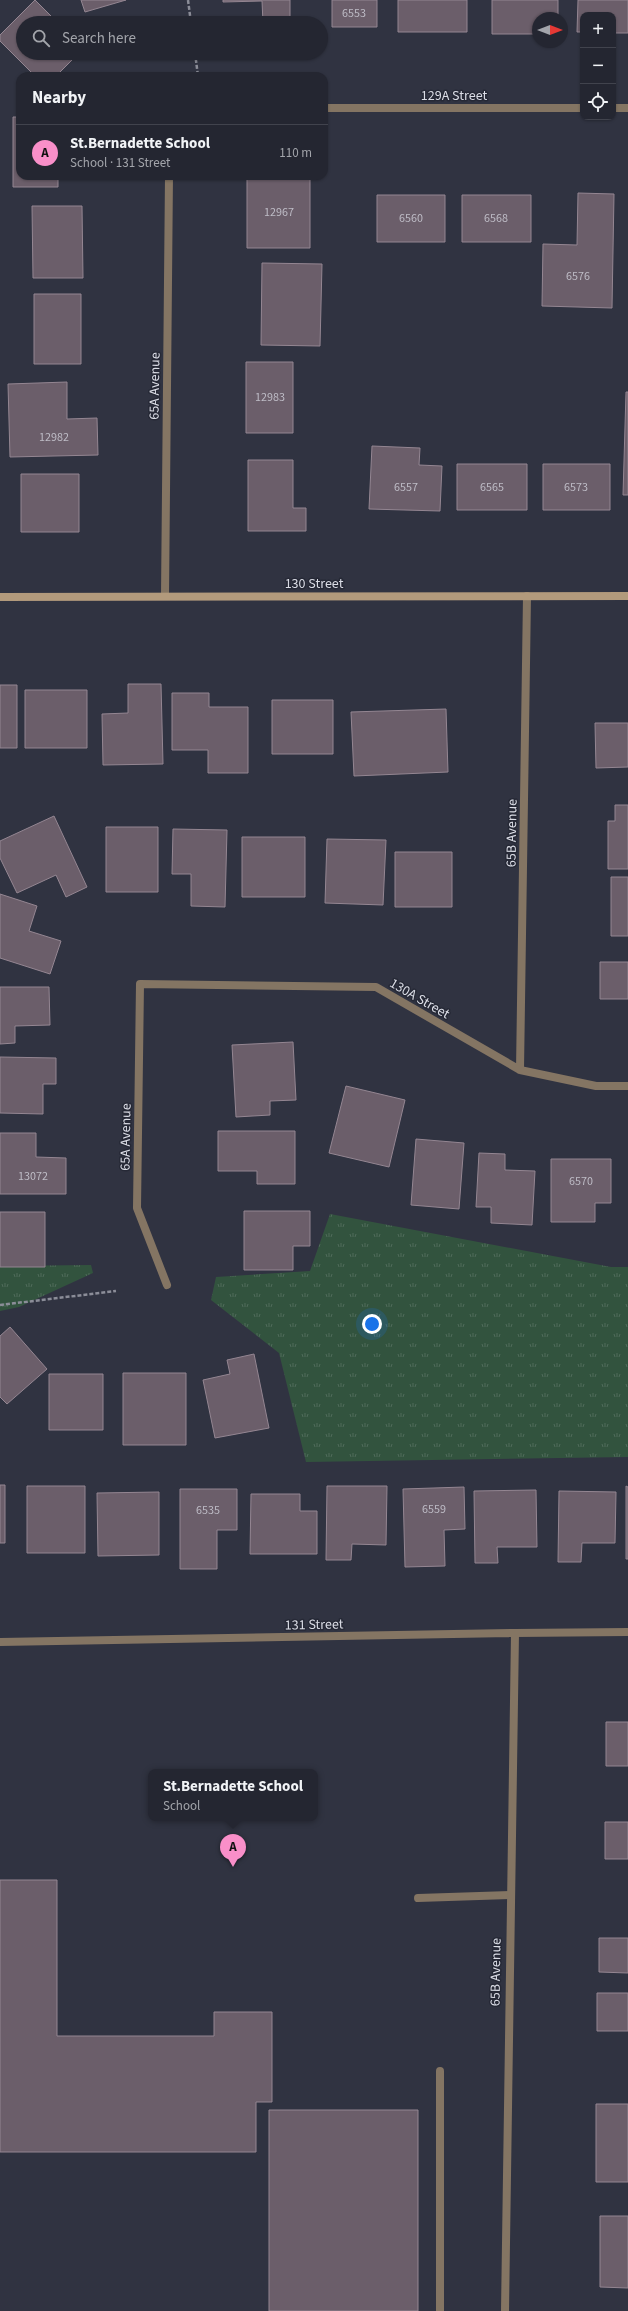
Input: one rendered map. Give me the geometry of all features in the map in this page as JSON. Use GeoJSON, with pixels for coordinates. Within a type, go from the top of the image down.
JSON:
{"type":"FeatureCollection","features":[{"type":"Feature","properties":{"kind":"street","name":"129A Street"},"geometry":{"type":"LineString","coordinates":[[328,108],[580,108]]}},
{"type":"Feature","properties":{"kind":"street"},"geometry":{"type":"LineString","coordinates":[[616,108],[628,108]]}},
{"type":"Feature","properties":{"kind":"street","name":"65A Avenue"},"geometry":{"type":"LineString","coordinates":[[165,596],[169,180]]}},
{"type":"Feature","properties":{"kind":"street","name":"65B Avenue"},"geometry":{"type":"LineString","coordinates":[[520,1070],[527,596]]}},
{"type":"Feature","properties":{"kind":"street","name":"130 Street"},"geometry":{"type":"LineString","coordinates":[[0,597],[628,596]]}},
{"type":"Feature","properties":{"kind":"street","name":"65A Avenue"},"geometry":{"type":"LineString","coordinates":[[140,984],[137,1208],[166,1285]]}},
{"type":"Feature","properties":{"kind":"street","name":"130A Street"},"geometry":{"type":"LineString","coordinates":[[140,984],[376,987],[520,1070],[596,1086],[628,1086]]}},
{"type":"Feature","properties":{"kind":"street","name":"131 Street"},"geometry":{"type":"LineString","coordinates":[[0,1642],[628,1632]]}},
{"type":"Feature","properties":{"kind":"street","name":"65B Avenue"},"geometry":{"type":"LineString","coordinates":[[504,2311],[515,1633]]}},
{"type":"Feature","properties":{"kind":"street"},"geometry":{"type":"LineString","coordinates":[[418,1898],[510,1895]]}},
{"type":"Feature","properties":{"kind":"street"},"geometry":{"type":"LineString","coordinates":[[440,2071],[440,2311]]}},
{"type":"Feature","properties":{"kind":"path"},"geometry":{"type":"LineString","coordinates":[[188,0],[190,16]]}},
{"type":"Feature","properties":{"kind":"path"},"geometry":{"type":"LineString","coordinates":[[196,60],[197,72]]}},
{"type":"Feature","properties":{"kind":"path"},"geometry":{"type":"LineString","coordinates":[[0,1305],[116,1291]]}},
{"type":"Feature","properties":{"kind":"green space"},"geometry":{"type":"Polygon","coordinates":[[[330,1214],[611,1267],[628,1267],[628,1457],[306,1462],[279,1353],[211,1300],[216,1277],[310,1271],[330,1214]]]}},
{"type":"Feature","properties":{"kind":"green space"},"geometry":{"type":"Polygon","coordinates":[[[91,1265],[93,1273],[19,1307],[0,1311],[0,1266],[91,1265]]]}},
{"type":"Feature","properties":{"kind":"building"},"geometry":{"type":"Polygon","coordinates":[[[35,0],[51,16],[19,16],[35,0]]]}},
{"type":"Feature","properties":{"kind":"building"},"geometry":{"type":"Polygon","coordinates":[[[81,0],[126,0],[85,12],[81,0]]]}},
{"type":"Feature","properties":{"kind":"building"},"geometry":{"type":"Polygon","coordinates":[[[223,0],[290,0],[290,16],[263,16],[262,1],[223,2],[223,0]]]}},
{"type":"Feature","properties":{"kind":"building"},"geometry":{"type":"Polygon","coordinates":[[[332,0],[377,0],[377,27],[332,27],[332,0]]]}},
{"type":"Feature","properties":{"kind":"building"},"geometry":{"type":"Polygon","coordinates":[[[398,0],[467,0],[467,32],[398,32],[398,0]]]}},
{"type":"Feature","properties":{"kind":"building"},"geometry":{"type":"Polygon","coordinates":[[[492,0],[558,0],[558,12],[532,12],[532,34],[492,34],[492,0]]]}},
{"type":"Feature","properties":{"kind":"building"},"geometry":{"type":"Polygon","coordinates":[[[578,0],[628,0],[628,33],[616,33],[616,12],[580,12],[580,32],[577,32],[578,0]]]}},
{"type":"Feature","properties":{"kind":"building"},"geometry":{"type":"Polygon","coordinates":[[[16,19],[16,57],[0,41],[0,35],[16,19]]]}},
{"type":"Feature","properties":{"kind":"building"},"geometry":{"type":"Polygon","coordinates":[[[19,60],[72,60],[60,72],[31,72],[19,60]]]}},
{"type":"Feature","properties":{"kind":"building"},"geometry":{"type":"Polygon","coordinates":[[[13,117],[16,117],[16,180],[58,180],[58,187],[13,187],[13,117]]]}},
{"type":"Feature","properties":{"kind":"building"},"geometry":{"type":"Polygon","coordinates":[[[247,180],[310,180],[310,248],[247,248],[247,180]]]}},
{"type":"Feature","properties":{"kind":"building"},"geometry":{"type":"Polygon","coordinates":[[[578,193],[614,194],[612,308],[542,306],[543,244],[577,245],[578,193]]]}},
{"type":"Feature","properties":{"kind":"building"},"geometry":{"type":"Polygon","coordinates":[[[377,195],[445,195],[445,242],[377,242],[377,195]]]}},
{"type":"Feature","properties":{"kind":"building"},"geometry":{"type":"Polygon","coordinates":[[[462,195],[531,195],[531,242],[462,242],[462,195]]]}},
{"type":"Feature","properties":{"kind":"building"},"geometry":{"type":"Polygon","coordinates":[[[32,206],[82,206],[83,278],[33,278],[32,206]]]}},
{"type":"Feature","properties":{"kind":"building"},"geometry":{"type":"Polygon","coordinates":[[[262,263],[322,264],[320,346],[261,345],[262,263]]]}},
{"type":"Feature","properties":{"kind":"building"},"geometry":{"type":"Polygon","coordinates":[[[34,294],[81,294],[81,364],[34,364],[34,294]]]}},
{"type":"Feature","properties":{"kind":"building"},"geometry":{"type":"Polygon","coordinates":[[[246,362],[293,362],[293,433],[246,433],[246,362]]]}},
{"type":"Feature","properties":{"kind":"building"},"geometry":{"type":"Polygon","coordinates":[[[67,382],[67,419],[97,418],[98,455],[10,457],[8,384],[67,382]]]}},
{"type":"Feature","properties":{"kind":"building"},"geometry":{"type":"Polygon","coordinates":[[[626,392],[628,392],[628,495],[623,495],[626,392]]]}},
{"type":"Feature","properties":{"kind":"building"},"geometry":{"type":"Polygon","coordinates":[[[372,446],[420,448],[419,465],[442,466],[440,511],[369,509],[372,446]]]}},
{"type":"Feature","properties":{"kind":"building"},"geometry":{"type":"Polygon","coordinates":[[[248,460],[293,460],[293,508],[306,508],[306,531],[248,531],[248,460]]]}},
{"type":"Feature","properties":{"kind":"building"},"geometry":{"type":"Polygon","coordinates":[[[457,464],[527,464],[527,510],[457,510],[457,464]]]}},
{"type":"Feature","properties":{"kind":"building"},"geometry":{"type":"Polygon","coordinates":[[[543,464],[610,464],[610,510],[543,510],[543,464]]]}},
{"type":"Feature","properties":{"kind":"building"},"geometry":{"type":"Polygon","coordinates":[[[21,474],[79,474],[79,532],[21,532],[21,474]]]}},
{"type":"Feature","properties":{"kind":"building"},"geometry":{"type":"Polygon","coordinates":[[[128,684],[161,684],[163,764],[103,765],[102,714],[128,713],[128,684]]]}},
{"type":"Feature","properties":{"kind":"building"},"geometry":{"type":"Polygon","coordinates":[[[0,685],[17,685],[17,748],[0,748],[0,685]]]}},
{"type":"Feature","properties":{"kind":"building"},"geometry":{"type":"Polygon","coordinates":[[[25,690],[87,690],[87,748],[25,748],[25,690]]]}},
{"type":"Feature","properties":{"kind":"building"},"geometry":{"type":"Polygon","coordinates":[[[172,693],[209,693],[209,707],[248,707],[248,773],[208,773],[208,750],[172,750],[172,693]]]}},
{"type":"Feature","properties":{"kind":"building"},"geometry":{"type":"Polygon","coordinates":[[[272,700],[333,700],[333,754],[272,754],[272,700]]]}},
{"type":"Feature","properties":{"kind":"building"},"geometry":{"type":"Polygon","coordinates":[[[446,709],[448,772],[354,776],[351,712],[446,709]]]}},
{"type":"Feature","properties":{"kind":"building"},"geometry":{"type":"Polygon","coordinates":[[[595,723],[628,723],[628,767],[596,768],[595,723]]]}},
{"type":"Feature","properties":{"kind":"building"},"geometry":{"type":"Polygon","coordinates":[[[615,805],[628,805],[628,869],[608,869],[608,821],[615,821],[615,805]]]}},
{"type":"Feature","properties":{"kind":"building"},"geometry":{"type":"Polygon","coordinates":[[[54,816],[87,887],[66,897],[56,875],[17,893],[0,858],[0,841],[54,816]]]}},
{"type":"Feature","properties":{"kind":"building"},"geometry":{"type":"Polygon","coordinates":[[[106,827],[158,827],[158,892],[106,892],[106,827]]]}},
{"type":"Feature","properties":{"kind":"building"},"geometry":{"type":"Polygon","coordinates":[[[173,829],[227,830],[225,907],[191,906],[191,874],[172,874],[173,829]]]}},
{"type":"Feature","properties":{"kind":"building"},"geometry":{"type":"Polygon","coordinates":[[[242,837],[305,837],[305,897],[242,897],[242,837]]]}},
{"type":"Feature","properties":{"kind":"building"},"geometry":{"type":"Polygon","coordinates":[[[327,839],[386,840],[383,905],[325,903],[327,839]]]}},
{"type":"Feature","properties":{"kind":"building"},"geometry":{"type":"Polygon","coordinates":[[[395,852],[452,852],[452,907],[395,907],[395,852]]]}},
{"type":"Feature","properties":{"kind":"building"},"geometry":{"type":"Polygon","coordinates":[[[611,877],[628,877],[628,936],[611,936],[611,877]]]}},
{"type":"Feature","properties":{"kind":"building"},"geometry":{"type":"Polygon","coordinates":[[[0,894],[37,906],[29,931],[61,941],[50,974],[0,958],[0,894]]]}},
{"type":"Feature","properties":{"kind":"building"},"geometry":{"type":"Polygon","coordinates":[[[600,962],[628,962],[628,999],[600,999],[600,962]]]}},
{"type":"Feature","properties":{"kind":"building"},"geometry":{"type":"Polygon","coordinates":[[[0,987],[49,987],[50,1025],[15,1026],[15,1043],[0,1044],[0,987]]]}},
{"type":"Feature","properties":{"kind":"building"},"geometry":{"type":"Polygon","coordinates":[[[293,1042],[296,1100],[270,1101],[270,1115],[236,1117],[232,1045],[293,1042]]]}},
{"type":"Feature","properties":{"kind":"building"},"geometry":{"type":"Polygon","coordinates":[[[0,1057],[56,1058],[56,1084],[43,1084],[43,1114],[0,1113],[0,1057]]]}},
{"type":"Feature","properties":{"kind":"building"},"geometry":{"type":"Polygon","coordinates":[[[346,1086],[405,1100],[389,1167],[329,1153],[346,1086]]]}},
{"type":"Feature","properties":{"kind":"building"},"geometry":{"type":"Polygon","coordinates":[[[218,1131],[295,1131],[295,1184],[257,1184],[257,1171],[218,1171],[218,1131]]]}},
{"type":"Feature","properties":{"kind":"building"},"geometry":{"type":"Polygon","coordinates":[[[0,1133],[36,1133],[36,1157],[66,1158],[66,1194],[0,1194],[0,1133]]]}},
{"type":"Feature","properties":{"kind":"building"},"geometry":{"type":"Polygon","coordinates":[[[416,1139],[464,1143],[459,1209],[411,1205],[416,1139]]]}},
{"type":"Feature","properties":{"kind":"building"},"geometry":{"type":"Polygon","coordinates":[[[479,1153],[505,1154],[505,1170],[535,1171],[532,1225],[491,1223],[491,1207],[476,1207],[479,1153]]]}},
{"type":"Feature","properties":{"kind":"building"},"geometry":{"type":"Polygon","coordinates":[[[551,1159],[611,1159],[611,1203],[595,1203],[595,1222],[551,1222],[551,1159]]]}},
{"type":"Feature","properties":{"kind":"building"},"geometry":{"type":"Polygon","coordinates":[[[244,1211],[310,1211],[310,1246],[293,1246],[293,1270],[244,1270],[244,1211]]]}},
{"type":"Feature","properties":{"kind":"building"},"geometry":{"type":"Polygon","coordinates":[[[0,1212],[45,1212],[45,1267],[0,1267],[0,1212]]]}},
{"type":"Feature","properties":{"kind":"building"},"geometry":{"type":"Polygon","coordinates":[[[10,1327],[47,1369],[7,1404],[0,1397],[0,1336],[10,1327]]]}},
{"type":"Feature","properties":{"kind":"building"},"geometry":{"type":"Polygon","coordinates":[[[254,1354],[269,1428],[215,1438],[203,1380],[230,1374],[227,1360],[254,1354]]]}},
{"type":"Feature","properties":{"kind":"building"},"geometry":{"type":"Polygon","coordinates":[[[123,1373],[186,1373],[186,1445],[123,1445],[123,1373]]]}},
{"type":"Feature","properties":{"kind":"building"},"geometry":{"type":"Polygon","coordinates":[[[49,1374],[103,1374],[103,1430],[49,1430],[49,1374]]]}},
{"type":"Feature","properties":{"kind":"building"},"geometry":{"type":"Polygon","coordinates":[[[0,1485],[5,1485],[5,1543],[0,1543],[0,1485]]]}},
{"type":"Feature","properties":{"kind":"building"},"geometry":{"type":"Polygon","coordinates":[[[27,1486],[85,1486],[85,1553],[27,1553],[27,1486]]]}},
{"type":"Feature","properties":{"kind":"building"},"geometry":{"type":"Polygon","coordinates":[[[327,1486],[387,1486],[386,1545],[352,1544],[351,1560],[326,1560],[327,1486]]]}},
{"type":"Feature","properties":{"kind":"building"},"geometry":{"type":"Polygon","coordinates":[[[626,1486],[628,1487],[628,1559],[626,1559],[626,1486]]]}},
{"type":"Feature","properties":{"kind":"building"},"geometry":{"type":"Polygon","coordinates":[[[464,1487],[465,1529],[444,1530],[445,1566],[405,1567],[403,1489],[464,1487]]]}},
{"type":"Feature","properties":{"kind":"building"},"geometry":{"type":"Polygon","coordinates":[[[180,1489],[237,1489],[237,1530],[217,1530],[217,1569],[180,1569],[180,1489]]]}},
{"type":"Feature","properties":{"kind":"building"},"geometry":{"type":"Polygon","coordinates":[[[536,1490],[537,1547],[497,1547],[498,1563],[475,1563],[474,1491],[536,1490]]]}},
{"type":"Feature","properties":{"kind":"building"},"geometry":{"type":"Polygon","coordinates":[[[559,1491],[616,1492],[615,1543],[582,1543],[581,1562],[558,1562],[559,1491]]]}},
{"type":"Feature","properties":{"kind":"building"},"geometry":{"type":"Polygon","coordinates":[[[159,1492],[159,1555],[98,1556],[97,1493],[159,1492]]]}},
{"type":"Feature","properties":{"kind":"building"},"geometry":{"type":"Polygon","coordinates":[[[251,1494],[300,1494],[300,1511],[317,1511],[317,1554],[250,1554],[251,1494]]]}},
{"type":"Feature","properties":{"kind":"building"},"geometry":{"type":"Polygon","coordinates":[[[606,1722],[628,1722],[628,1766],[606,1766],[606,1722]]]}},
{"type":"Feature","properties":{"kind":"building"},"geometry":{"type":"Polygon","coordinates":[[[605,1822],[628,1822],[628,1859],[605,1859],[605,1822]]]}},
{"type":"Feature","properties":{"kind":"building"},"geometry":{"type":"Polygon","coordinates":[[[0,1880],[57,1880],[57,2036],[214,2036],[214,2012],[272,2012],[272,2102],[256,2102],[256,2152],[0,2152],[0,1880]]]}},
{"type":"Feature","properties":{"kind":"building"},"geometry":{"type":"Polygon","coordinates":[[[599,1938],[628,1938],[628,1973],[599,1972],[599,1938]]]}},
{"type":"Feature","properties":{"kind":"building"},"geometry":{"type":"Polygon","coordinates":[[[597,1993],[628,1993],[628,2031],[597,2031],[597,1993]]]}},
{"type":"Feature","properties":{"kind":"building"},"geometry":{"type":"Polygon","coordinates":[[[596,2104],[628,2104],[628,2182],[596,2182],[596,2104]]]}},
{"type":"Feature","properties":{"kind":"building"},"geometry":{"type":"Polygon","coordinates":[[[269,2110],[418,2110],[418,2311],[269,2311],[269,2110]]]}},
{"type":"Feature","properties":{"kind":"building"},"geometry":{"type":"Polygon","coordinates":[[[600,2216],[628,2216],[628,2288],[600,2287],[600,2216]]]}},
{"type":"Feature","properties":{"kind":"place","name":"St.Bernadette School"},"geometry":{"type":"Point","coordinates":[233,1867]}}]}
